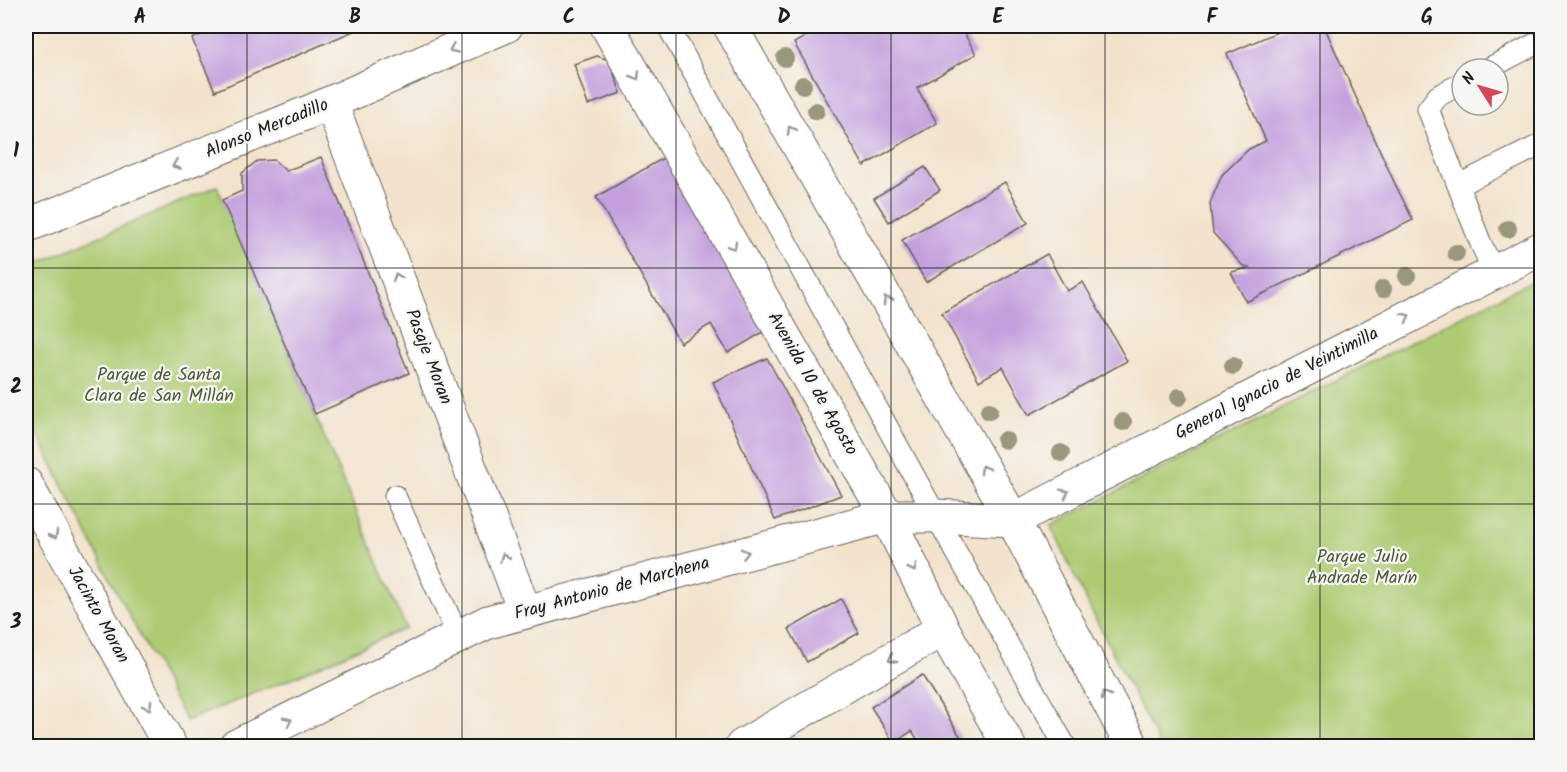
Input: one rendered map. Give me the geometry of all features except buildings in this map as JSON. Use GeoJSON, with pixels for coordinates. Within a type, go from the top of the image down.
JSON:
{"type":"FeatureCollection","features":[{"type":"Feature","properties":{"kind":"street","name":"Alonso Mercadillo"},"geometry":{"type":"LineString","coordinates":[[26,226],[331,103],[506,26]]}},
{"type":"Feature","properties":{"kind":"street","name":"Avenida 10 de Agosto"},"geometry":{"type":"LineString","coordinates":[[607,26],[887,516],[943,629],[1009,747]]}},
{"type":"Feature","properties":{"kind":"street"},"geometry":{"type":"LineString","coordinates":[[730,26],[1013,520],[1132,747]]}},
{"type":"Feature","properties":{"kind":"street","name":"Pasaje Moran"},"geometry":{"type":"LineString","coordinates":[[331,103],[525,612]]}},
{"type":"Feature","properties":{"kind":"street","name":"General Ignacio de Veintimilla"},"geometry":{"type":"LineString","coordinates":[[1013,520],[1542,248]]}},
{"type":"Feature","properties":{"kind":"street","name":"Jacinto Moran"},"geometry":{"type":"LineString","coordinates":[[26,484],[170,747]]}},
{"type":"Feature","properties":{"kind":"street","name":"Fray Antonio de Marchena"},"geometry":{"type":"LineString","coordinates":[[236,747],[488,622],[887,516],[1013,520]]}},
{"type":"Feature","properties":{"kind":"street"},"geometry":{"type":"LineString","coordinates":[[742,747],[943,629]]}},
{"type":"Feature","properties":{"kind":"lane"},"geometry":{"type":"LineString","coordinates":[[668,26],[1065,747]]}},
{"type":"Feature","properties":{"kind":"lane"},"geometry":{"type":"LineString","coordinates":[[1510,57],[1535,44]]}},
{"type":"Feature","properties":{"kind":"lane"},"geometry":{"type":"LineString","coordinates":[[1450,90],[1438,96],[1428,109],[1494,272]]}},
{"type":"Feature","properties":{"kind":"lane"},"geometry":{"type":"LineString","coordinates":[[1459,185],[1542,144]]}},
{"type":"Feature","properties":{"kind":"lane"},"geometry":{"type":"LineString","coordinates":[[395,496],[459,636]]}},
{"type":"Feature","properties":{"kind":"green space","name":"Parque de Santa Clara de San Millán"},"geometry":{"type":"Polygon","coordinates":[[[217,186],[406,628],[290,679],[186,721],[113,585],[26,412],[26,268],[217,186]]]}},
{"type":"Feature","properties":{"kind":"green space","name":"Parque Julio Andrade Marín"},"geometry":{"type":"Polygon","coordinates":[[[1541,276],[1541,746],[1160,746],[1081,590],[1051,525],[1541,276]]]}}]}
